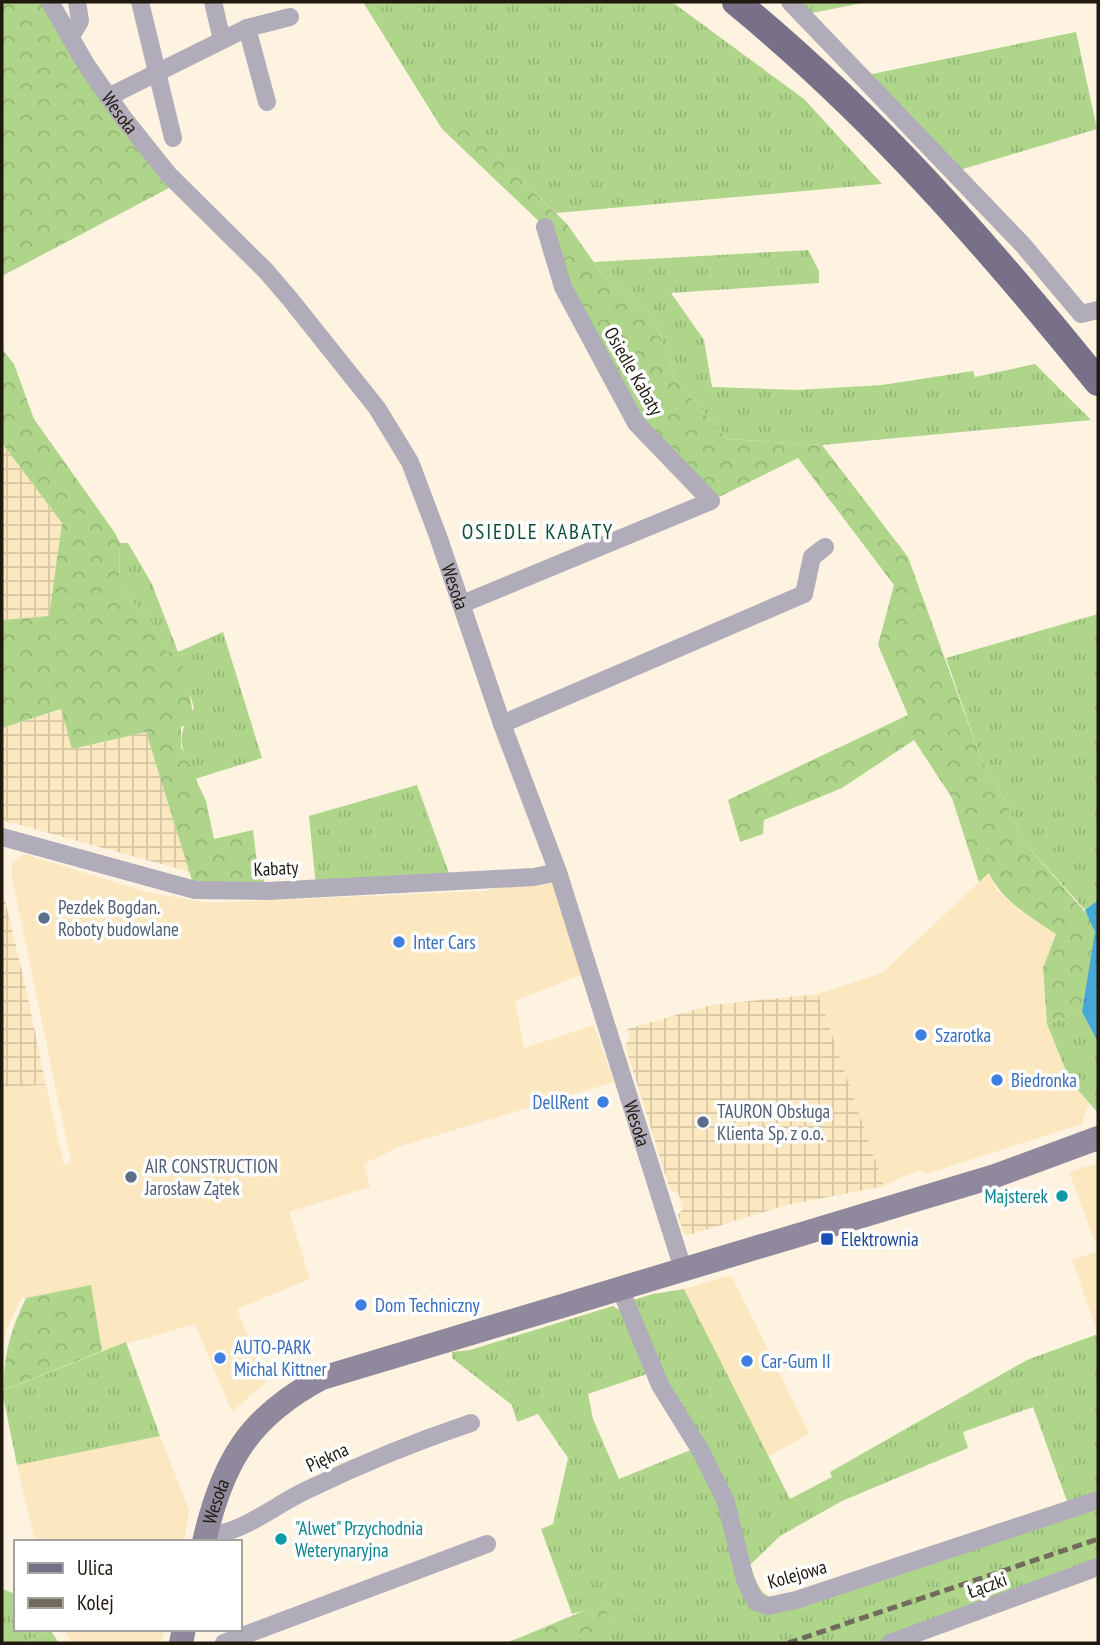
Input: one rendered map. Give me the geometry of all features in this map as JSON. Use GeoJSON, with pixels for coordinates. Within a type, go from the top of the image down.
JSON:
{"type":"FeatureCollection","features":[{"type":"Feature","properties":{"kind":"main road"},"geometry":{"type":"LineString","coordinates":[[736,2],[789,44],[872,124],[1009,275],[1098,382]]}},
{"type":"Feature","properties":{"kind":"street","name":"Wesoła"},"geometry":{"type":"LineString","coordinates":[[50,2],[108,97],[169,175],[266,271],[377,408],[410,462],[502,724],[558,872],[683,1269]]}},
{"type":"Feature","properties":{"kind":"street"},"geometry":{"type":"LineString","coordinates":[[70,38],[80,21],[77,2]]}},
{"type":"Feature","properties":{"kind":"street"},"geometry":{"type":"LineString","coordinates":[[141,2],[155,71],[173,138]]}},
{"type":"Feature","properties":{"kind":"street"},"geometry":{"type":"LineString","coordinates":[[213,2],[222,40]]}},
{"type":"Feature","properties":{"kind":"street"},"geometry":{"type":"LineString","coordinates":[[789,2],[1089,312]]}},
{"type":"Feature","properties":{"kind":"street"},"geometry":{"type":"LineString","coordinates":[[108,97],[155,71],[247,28],[289,17]]}},
{"type":"Feature","properties":{"kind":"street"},"geometry":{"type":"LineString","coordinates":[[247,28],[267,102]]}},
{"type":"Feature","properties":{"kind":"street","name":"Osiedle Kabaty"},"geometry":{"type":"LineString","coordinates":[[462,604],[711,501],[636,423],[563,287],[545,227]]}},
{"type":"Feature","properties":{"kind":"street"},"geometry":{"type":"LineString","coordinates":[[502,724],[804,594],[812,557],[825,547]]}},
{"type":"Feature","properties":{"kind":"street","name":"Kabaty"},"geometry":{"type":"LineString","coordinates":[[2,837],[195,890],[268,891],[534,877],[558,872]]}},
{"type":"Feature","properties":{"kind":"street","name":"Wesoła"},"geometry":{"type":"LineString","coordinates":[[204,1539],[220,1480],[237,1451],[276,1407],[305,1387],[367,1363],[1018,1168],[1098,1138]]}},
{"type":"Feature","properties":{"kind":"street","name":"Wesoła"},"geometry":{"type":"LineString","coordinates":[[1018,1168],[1098,1154]]}},
{"type":"Feature","properties":{"kind":"street","name":"Kolejowa"},"geometry":{"type":"LineString","coordinates":[[620,1288],[660,1385],[702,1453],[726,1502],[744,1580],[756,1602],[768,1606],[796,1600],[1098,1500]]}},
{"type":"Feature","properties":{"kind":"street","name":"Piękna"},"geometry":{"type":"LineString","coordinates":[[204,1539],[232,1531],[367,1461],[471,1423]]}},
{"type":"Feature","properties":{"kind":"street"},"geometry":{"type":"LineString","coordinates":[[224,1643],[487,1544]]}},
{"type":"Feature","properties":{"kind":"street","name":"Łączki"},"geometry":{"type":"LineString","coordinates":[[890,1643],[1098,1567]]}},
{"type":"Feature","properties":{"kind":"shaded area"},"geometry":{"type":"Polygon","coordinates":[[[2,443],[62,523],[49,616],[2,620],[2,443]]]}},
{"type":"Feature","properties":{"kind":"shaded area"},"geometry":{"type":"Polygon","coordinates":[[[62,709],[72,749],[146,732],[190,872],[2,820],[2,728],[62,709]]]}},
{"type":"Feature","properties":{"kind":"shaded area"},"geometry":{"type":"Polygon","coordinates":[[[24,854],[147,892],[210,903],[486,891],[558,872],[581,975],[515,1001],[524,1048],[594,1025],[614,1082],[401,1146],[364,1164],[370,1187],[289,1212],[310,1279],[237,1309],[266,1382],[232,1412],[195,1324],[102,1351],[91,1285],[21,1299],[6,1331],[2,1352],[2,1087],[46,1085],[64,1165],[71,1162],[12,878],[12,863],[24,854]]]}},
{"type":"Feature","properties":{"kind":"shaded area"},"geometry":{"type":"Polygon","coordinates":[[[989,873],[997,890],[1019,910],[1057,934],[1043,968],[1047,1024],[1070,1081],[1089,1101],[1082,1124],[926,1174],[922,1170],[909,1174],[884,1186],[818,994],[882,973],[989,873]]]}},
{"type":"Feature","properties":{"kind":"shaded area"},"geometry":{"type":"Polygon","coordinates":[[[2,888],[25,984],[46,1085],[2,1087],[2,888]]]}},
{"type":"Feature","properties":{"kind":"shaded area"},"geometry":{"type":"Polygon","coordinates":[[[818,994],[884,1186],[787,1205],[685,1236],[678,1215],[683,1209],[678,1192],[670,1190],[625,1045],[630,1039],[627,1029],[711,1005],[818,994]]]}},
{"type":"Feature","properties":{"kind":"shaded area"},"geometry":{"type":"Polygon","coordinates":[[[1098,1163],[1098,1250],[1069,1172],[1098,1163]]]}},
{"type":"Feature","properties":{"kind":"shaded area"},"geometry":{"type":"Polygon","coordinates":[[[1098,1251],[1098,1334],[1072,1260],[1098,1251]]]}},
{"type":"Feature","properties":{"kind":"shaded area","name":"Car-Gum II"},"geometry":{"type":"Polygon","coordinates":[[[731,1275],[809,1433],[767,1458],[684,1289],[731,1275]]]}},
{"type":"Feature","properties":{"kind":"shaded area"},"geometry":{"type":"Polygon","coordinates":[[[160,1436],[189,1510],[184,1540],[35,1540],[17,1465],[160,1436]]]}},
{"type":"Feature","properties":{"kind":"shaded area"},"geometry":{"type":"Polygon","coordinates":[[[64,1631],[164,1631],[161,1643],[71,1643],[64,1631]]]}},
{"type":"Feature","properties":{"kind":"green space"},"geometry":{"type":"Polygon","coordinates":[[[2,2],[50,2],[171,187],[2,276],[2,2]]]}},
{"type":"Feature","properties":{"kind":"green space"},"geometry":{"type":"Polygon","coordinates":[[[363,2],[672,2],[804,99],[882,184],[556,213],[454,117],[442,129],[363,2]]]}},
{"type":"Feature","properties":{"kind":"green space"},"geometry":{"type":"Polygon","coordinates":[[[790,2],[867,2],[802,15],[790,2]]]}},
{"type":"Feature","properties":{"kind":"green space"},"geometry":{"type":"Polygon","coordinates":[[[1076,32],[1097,129],[953,172],[862,76],[1076,32]]]}},
{"type":"Feature","properties":{"kind":"green space"},"geometry":{"type":"Polygon","coordinates":[[[454,116],[567,224],[605,278],[653,315],[675,379],[727,439],[822,445],[908,557],[980,756],[1006,802],[1023,841],[1093,921],[1094,955],[1082,1012],[1047,1024],[1043,968],[1056,934],[1009,901],[989,873],[979,882],[952,798],[914,740],[842,788],[764,820],[763,834],[740,842],[728,800],[908,715],[878,645],[894,585],[798,458],[711,501],[636,423],[545,227],[442,129],[454,116]]]}},
{"type":"Feature","properties":{"kind":"green space"},"geometry":{"type":"Polygon","coordinates":[[[808,250],[819,271],[819,283],[671,293],[704,340],[712,387],[797,390],[882,385],[973,371],[975,377],[1035,364],[1091,420],[822,445],[727,439],[675,379],[653,315],[605,278],[594,262],[808,250]]]}},
{"type":"Feature","properties":{"kind":"green space"},"geometry":{"type":"Polygon","coordinates":[[[2,349],[14,364],[34,419],[120,543],[119,588],[151,622],[167,652],[178,653],[187,677],[194,721],[181,727],[181,747],[206,801],[214,839],[253,830],[257,863],[268,891],[195,890],[146,732],[72,749],[61,709],[2,728],[2,620],[49,616],[62,523],[2,443],[2,349]]]}},
{"type":"Feature","properties":{"kind":"green space"},"geometry":{"type":"Polygon","coordinates":[[[120,543],[128,543],[152,584],[178,652],[223,632],[262,758],[195,779],[182,743],[184,727],[194,708],[178,653],[167,653],[151,622],[119,588],[120,543]]]}},
{"type":"Feature","properties":{"kind":"green space"},"geometry":{"type":"Polygon","coordinates":[[[1098,614],[1098,900],[1085,910],[1023,841],[1006,802],[980,756],[946,658],[1098,614]]]}},
{"type":"Feature","properties":{"kind":"green space"},"geometry":{"type":"Polygon","coordinates":[[[417,785],[449,873],[316,887],[309,816],[417,785]]]}},
{"type":"Feature","properties":{"kind":"green space"},"geometry":{"type":"Polygon","coordinates":[[[1082,1012],[1098,1042],[1098,1113],[1070,1081],[1047,1024],[1082,1012]]]}},
{"type":"Feature","properties":{"kind":"green space"},"geometry":{"type":"Polygon","coordinates":[[[91,1285],[102,1351],[4,1390],[9,1342],[26,1298],[91,1285]]]}},
{"type":"Feature","properties":{"kind":"green space"},"geometry":{"type":"Polygon","coordinates":[[[684,1289],[790,1499],[832,1477],[830,1472],[1027,1360],[1098,1334],[1098,1567],[890,1643],[569,1643],[609,1620],[605,1605],[572,1614],[541,1529],[553,1524],[568,1458],[538,1414],[517,1422],[512,1405],[452,1358],[452,1352],[470,1350],[613,1306],[624,1313],[650,1373],[588,1394],[593,1419],[619,1479],[693,1449],[626,1302],[684,1289]],[[1033,1407],[963,1432],[968,1448],[842,1501],[780,1536],[750,1565],[763,1592],[772,1598],[779,1598],[1068,1504],[1033,1407]]]}},
{"type":"Feature","properties":{"kind":"green space"},"geometry":{"type":"Polygon","coordinates":[[[126,1342],[160,1436],[17,1465],[2,1391],[126,1342]]]}},
{"type":"Feature","properties":{"kind":"green space"},"geometry":{"type":"Polygon","coordinates":[[[2,1589],[14,1593],[14,1631],[51,1631],[21,1643],[2,1643],[2,1589]]]}},
{"type":"Feature","properties":{"kind":"green space"},"geometry":{"type":"Polygon","coordinates":[[[605,1604],[609,1620],[606,1628],[569,1643],[505,1643],[580,1613],[605,1604]]]}},
{"type":"Feature","properties":{"kind":"green space"},"geometry":{"type":"Polygon","coordinates":[[[51,1631],[59,1643],[21,1643],[51,1631]]]}},
{"type":"Feature","properties":{"kind":"water"},"geometry":{"type":"Polygon","coordinates":[[[1098,900],[1098,1042],[1082,1012],[1095,932],[1085,910],[1098,900]]]}},
{"type":"Feature","properties":{"kind":"railway"},"geometry":{"type":"LineString","coordinates":[[788,1643],[1098,1539]]}},
{"type":"Feature","properties":{"kind":"place","name":"Pezdek Bogdan. Roboty budowlane"},"geometry":{"type":"Point","coordinates":[44,918]}},
{"type":"Feature","properties":{"kind":"place","name":"Inter Cars"},"geometry":{"type":"Point","coordinates":[399,942]}},
{"type":"Feature","properties":{"kind":"place","name":"Szarotka"},"geometry":{"type":"Point","coordinates":[921,1035]}},
{"type":"Feature","properties":{"kind":"place","name":"Biedronka"},"geometry":{"type":"Point","coordinates":[997,1080]}},
{"type":"Feature","properties":{"kind":"place","name":"DellRent"},"geometry":{"type":"Point","coordinates":[603,1102]}},
{"type":"Feature","properties":{"kind":"place","name":"TAURON Obsługa Klienta Sp. z o.o."},"geometry":{"type":"Point","coordinates":[703,1122]}},
{"type":"Feature","properties":{"kind":"place","name":"AIR CONSTRUCTION Jarosław Zątek"},"geometry":{"type":"Point","coordinates":[131,1177]}},
{"type":"Feature","properties":{"kind":"place","name":"Majsterek"},"geometry":{"type":"Point","coordinates":[1062,1196]}},
{"type":"Feature","properties":{"kind":"place","name":"Elektrownia"},"geometry":{"type":"Point","coordinates":[827,1239]}},
{"type":"Feature","properties":{"kind":"place","name":"Dom Techniczny"},"geometry":{"type":"Point","coordinates":[361,1305]}},
{"type":"Feature","properties":{"kind":"place","name":"AUTO-PARK Michal Kittner"},"geometry":{"type":"Point","coordinates":[220,1358]}},
{"type":"Feature","properties":{"kind":"place","name":"Car-Gum II"},"geometry":{"type":"Point","coordinates":[747,1361]}},
{"type":"Feature","properties":{"kind":"place","name":"\"Alwet\" Przychodnia Weterynaryjna"},"geometry":{"type":"Point","coordinates":[281,1539]}},
{"type":"Feature","properties":{"kind":"district","name":"OSIEDLE KABATY"},"geometry":{"type":"Point","coordinates":[538,532]}}]}
